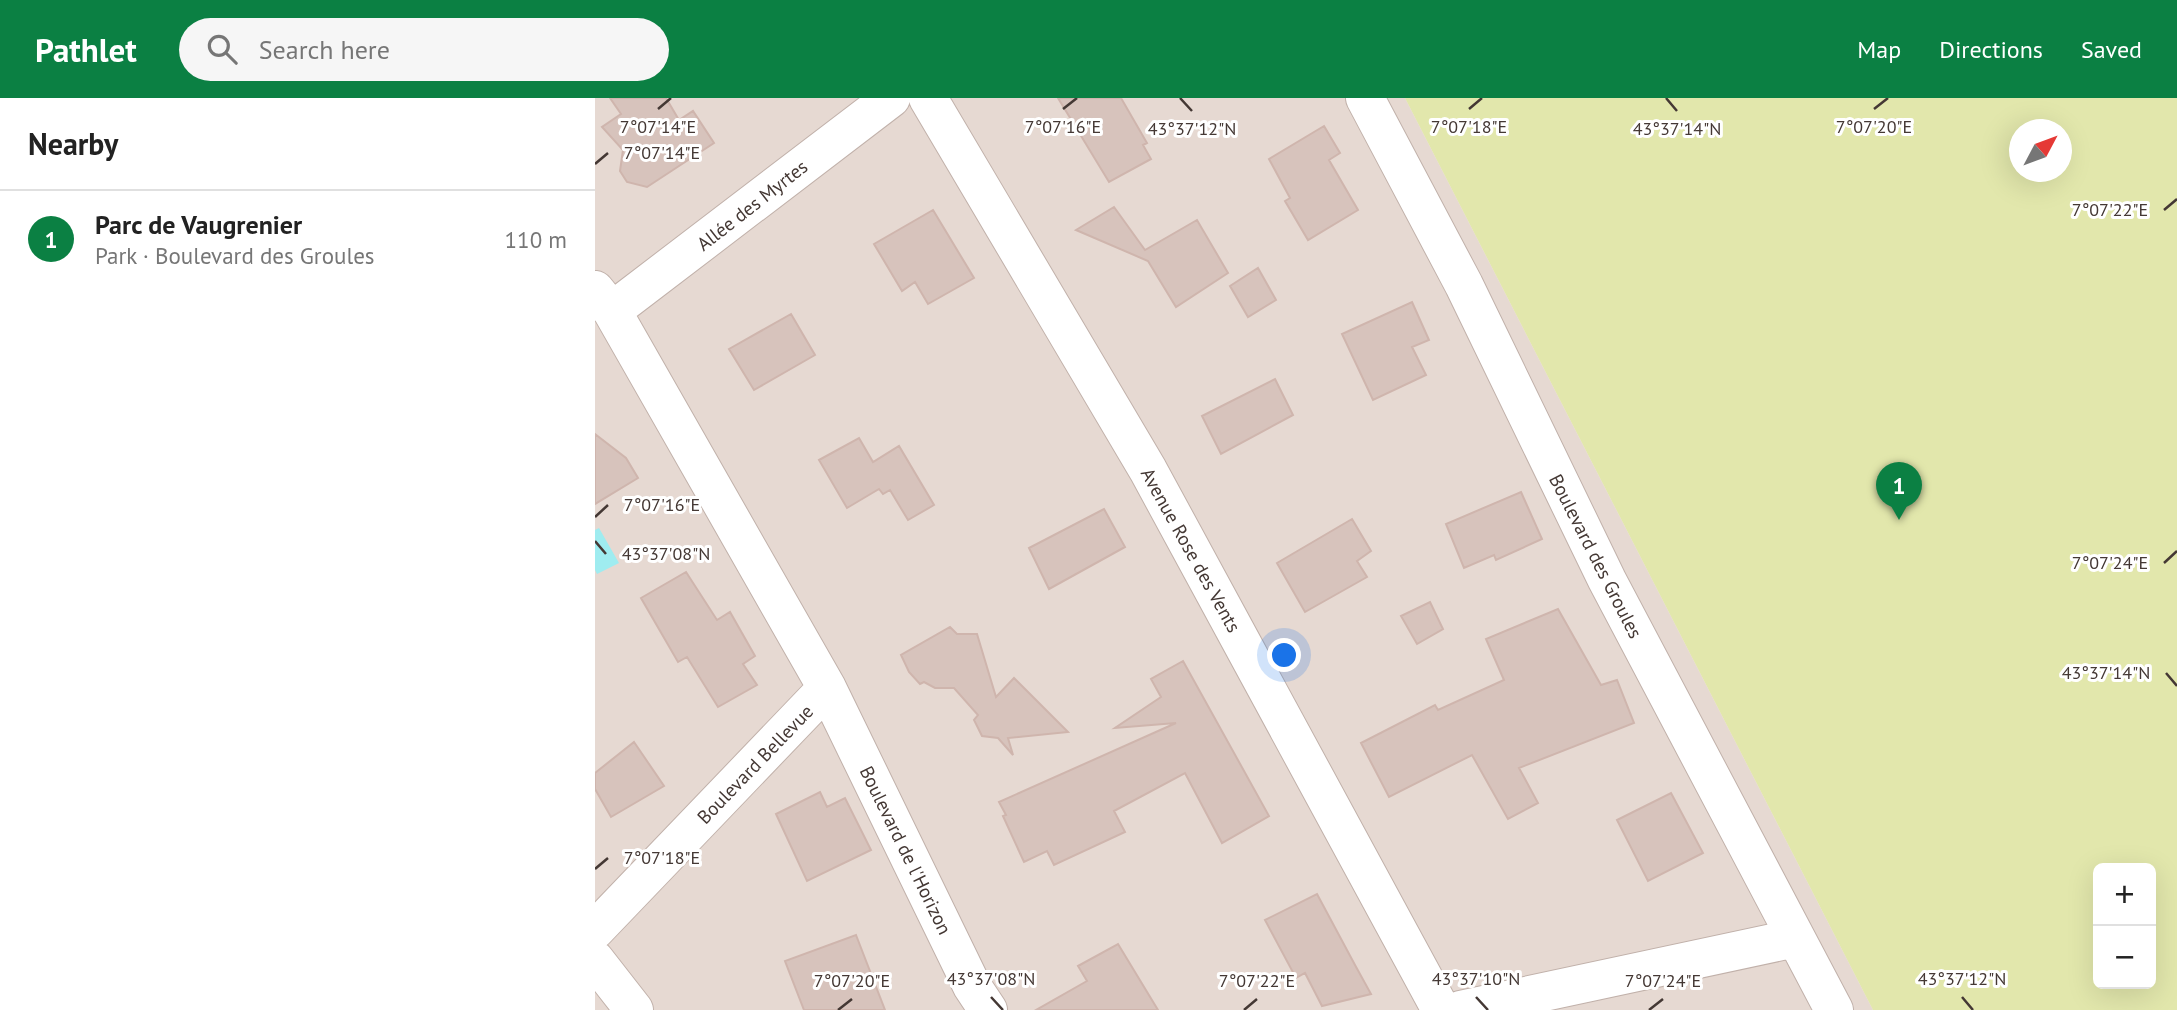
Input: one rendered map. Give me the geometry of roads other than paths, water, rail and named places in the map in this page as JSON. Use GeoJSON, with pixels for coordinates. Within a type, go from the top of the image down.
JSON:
{"type":"FeatureCollection","features":[{"type":"Feature","properties":{"kind":"street","name":"Allée des Myrtes"},"geometry":{"type":"LineString","coordinates":[[604,300],[891,98]]}},
{"type":"Feature","properties":{"kind":"street","name":"Avenue Rose des Vents"},"geometry":{"type":"LineString","coordinates":[[928,98],[1148,470],[1441,1010]]}},
{"type":"Feature","properties":{"kind":"street","name":"Boulevard des Groules"},"geometry":{"type":"LineString","coordinates":[[1364,98],[1464,285],[1607,580],[1834,1010]]}},
{"type":"Feature","properties":{"kind":"street","name":"Boulevard de l'Horizon"},"geometry":{"type":"LineString","coordinates":[[604,300],[827,688],[972,986],[988,1010]]}},
{"type":"Feature","properties":{"kind":"street","name":"Boulevard Bellevue"},"geometry":{"type":"LineString","coordinates":[[595,930],[827,688]]}},
{"type":"Feature","properties":{"kind":"street"},"geometry":{"type":"LineString","coordinates":[[1460,1010],[1797,938]]}},
{"type":"Feature","properties":{"kind":"street"},"geometry":{"type":"LineString","coordinates":[[595,960],[634,1010]]}},
{"type":"Feature","properties":{"kind":"water"},"geometry":{"type":"Polygon","coordinates":[[[599,528],[619,563],[597,574],[595,530],[599,528]]]}},
{"type":"Feature","properties":{"kind":"place","name":"Parc de Vaugrenier"},"geometry":{"type":"Point","coordinates":[1899,520]}}]}
